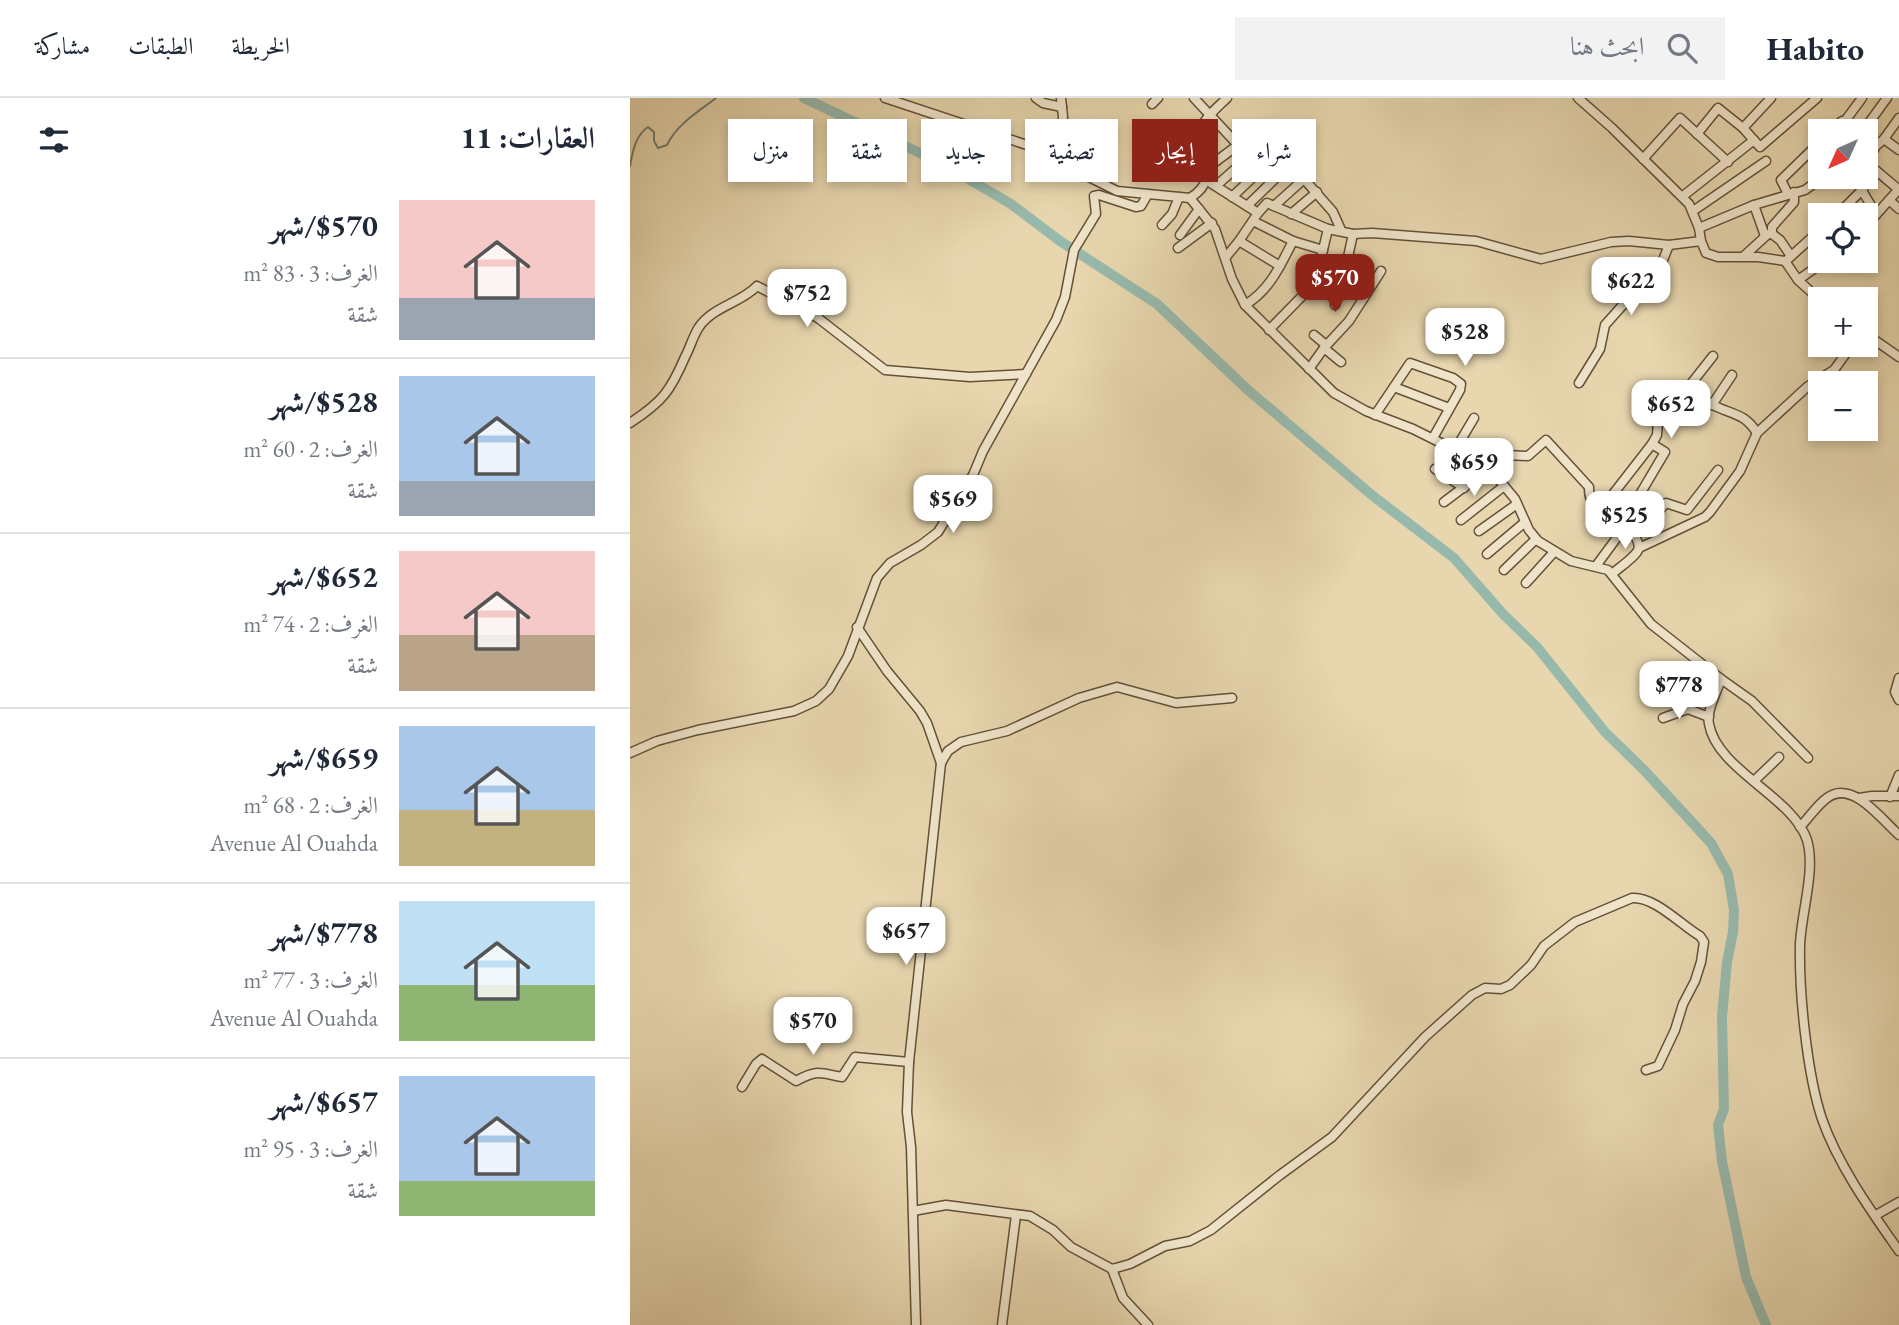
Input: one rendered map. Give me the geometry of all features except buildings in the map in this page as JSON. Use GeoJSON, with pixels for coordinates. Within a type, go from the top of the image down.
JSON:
{"type":"FeatureCollection","features":[{"type":"Feature","properties":{"kind":"street"},"geometry":{"type":"LineString","coordinates":[[885,98],[1025,146]]}},
{"type":"Feature","properties":{"kind":"street"},"geometry":{"type":"LineString","coordinates":[[1036,98],[1043,103],[1062,102]]}},
{"type":"Feature","properties":{"kind":"street"},"geometry":{"type":"LineString","coordinates":[[1194,98],[1232,139]]}},
{"type":"Feature","properties":{"kind":"street"},"geometry":{"type":"LineString","coordinates":[[1207,119],[1227,98]]}},
{"type":"Feature","properties":{"kind":"street"},"geometry":{"type":"LineString","coordinates":[[1578,98],[1683,196],[1693,211],[1704,250],[1711,256],[1788,258],[1808,240]]}},
{"type":"Feature","properties":{"kind":"street"},"geometry":{"type":"LineString","coordinates":[[1743,128],[1771,98]]}},
{"type":"Feature","properties":{"kind":"street"},"geometry":{"type":"LineString","coordinates":[[1697,134],[1718,108],[1743,128],[1760,147],[1817,98]]}},
{"type":"Feature","properties":{"kind":"street"},"geometry":{"type":"LineString","coordinates":[[1846,119],[1862,98]]}},
{"type":"Feature","properties":{"kind":"street"},"geometry":{"type":"LineString","coordinates":[[1872,119],[1887,98]]}},
{"type":"Feature","properties":{"kind":"street"},"geometry":{"type":"LineString","coordinates":[[1643,159],[1680,118],[1728,162]]}},
{"type":"Feature","properties":{"kind":"street"},"geometry":{"type":"LineString","coordinates":[[1878,145],[1898,122]]}},
{"type":"Feature","properties":{"kind":"street"},"geometry":{"type":"LineString","coordinates":[[1884,139],[1899,150]]}},
{"type":"Feature","properties":{"kind":"street"},"geometry":{"type":"LineString","coordinates":[[1683,196],[1754,140]]}},
{"type":"Feature","properties":{"kind":"street"},"geometry":{"type":"LineString","coordinates":[[1744,256],[1768,235],[1794,202],[1781,180],[1808,154]]}},
{"type":"Feature","properties":{"kind":"street"},"geometry":{"type":"LineString","coordinates":[[1693,211],[1766,161]]}},
{"type":"Feature","properties":{"kind":"street"},"geometry":{"type":"LineString","coordinates":[[1217,185],[1232,172]]}},
{"type":"Feature","properties":{"kind":"street"},"geometry":{"type":"LineString","coordinates":[[1878,172],[1899,189],[1878,213]]}},
{"type":"Feature","properties":{"kind":"street"},"geometry":{"type":"LineString","coordinates":[[1099,182],[1117,191],[1179,198],[1190,198],[1205,182]]}},
{"type":"Feature","properties":{"kind":"street"},"geometry":{"type":"LineString","coordinates":[[1210,182],[1293,241],[1323,250]]}},
{"type":"Feature","properties":{"kind":"street"},"geometry":{"type":"LineString","coordinates":[[1232,197],[1248,182]]}},
{"type":"Feature","properties":{"kind":"street"},"geometry":{"type":"LineString","coordinates":[[1247,206],[1272,182]]}},
{"type":"Feature","properties":{"kind":"street"},"geometry":{"type":"LineString","coordinates":[[1274,206],[1300,182]]}},
{"type":"Feature","properties":{"kind":"street"},"geometry":{"type":"LineString","coordinates":[[1308,182],[1333,212],[1341,230]]}},
{"type":"Feature","properties":{"kind":"street"},"geometry":{"type":"LineString","coordinates":[[1699,228],[1754,205],[1808,188]]}},
{"type":"Feature","properties":{"kind":"street"},"geometry":{"type":"LineString","coordinates":[[1849,203],[1863,189],[1871,203]]}},
{"type":"Feature","properties":{"kind":"street"},"geometry":{"type":"LineString","coordinates":[[1291,214],[1317,192]]}},
{"type":"Feature","properties":{"kind":"street"},"geometry":{"type":"LineString","coordinates":[[630,752],[657,741],[698,730],[805,707],[829,689],[838,677],[872,587],[882,571],[896,558],[929,540],[944,523],[973,475],[983,451],[1027,374],[1065,297],[1074,250],[1096,214],[1094,196],[1099,195],[1136,207],[1141,206],[1148,194]]}},
{"type":"Feature","properties":{"kind":"street"},"geometry":{"type":"LineString","coordinates":[[1162,225],[1172,214],[1179,198]]}},
{"type":"Feature","properties":{"kind":"street"},"geometry":{"type":"LineString","coordinates":[[1190,198],[1212,223],[1232,279],[1245,305],[1334,393],[1376,415],[1433,438],[1484,467],[1504,486],[1536,539],[1570,561],[1608,570],[1653,626],[1752,701],[1808,758]]}},
{"type":"Feature","properties":{"kind":"street"},"geometry":{"type":"LineString","coordinates":[[1889,200],[1899,209]]}},
{"type":"Feature","properties":{"kind":"street"},"geometry":{"type":"LineString","coordinates":[[1226,257],[1267,203],[1328,229],[1353,234],[1476,241],[1541,259],[1611,242],[1669,245],[1701,241]]}},
{"type":"Feature","properties":{"kind":"street"},"geometry":{"type":"LineString","coordinates":[[1754,205],[1768,235],[1780,240],[1798,281],[1808,290]]}},
{"type":"Feature","properties":{"kind":"street"},"geometry":{"type":"LineString","coordinates":[[1180,235],[1199,209]]}},
{"type":"Feature","properties":{"kind":"street"},"geometry":{"type":"LineString","coordinates":[[1178,248],[1212,223]]}},
{"type":"Feature","properties":{"kind":"street"},"geometry":{"type":"LineString","coordinates":[[1269,330],[1315,283],[1328,229]]}},
{"type":"Feature","properties":{"kind":"street"},"geometry":{"type":"LineString","coordinates":[[1335,305],[1353,234]]}},
{"type":"Feature","properties":{"kind":"street"},"geometry":{"type":"LineString","coordinates":[[1239,241],[1280,266]]}},
{"type":"Feature","properties":{"kind":"street"},"geometry":{"type":"LineString","coordinates":[[1245,305],[1264,291],[1293,241]]}},
{"type":"Feature","properties":{"kind":"street"},"geometry":{"type":"LineString","coordinates":[[1579,383],[1600,349],[1605,325],[1662,260],[1669,245]]}},
{"type":"Feature","properties":{"kind":"street"},"geometry":{"type":"LineString","coordinates":[[1310,369],[1334,330],[1349,320],[1381,271]]}},
{"type":"Feature","properties":{"kind":"street"},"geometry":{"type":"LineString","coordinates":[[1798,281],[1809,273]]}},
{"type":"Feature","properties":{"kind":"street"},"geometry":{"type":"LineString","coordinates":[[630,423],[650,410],[667,394],[700,326],[725,304],[749,294],[757,286],[818,318],[885,370],[970,377],[1027,374]]}},
{"type":"Feature","properties":{"kind":"street"},"geometry":{"type":"LineString","coordinates":[[1314,335],[1341,362]]}},
{"type":"Feature","properties":{"kind":"street"},"geometry":{"type":"LineString","coordinates":[[1878,342],[1899,357]]}},
{"type":"Feature","properties":{"kind":"street"},"geometry":{"type":"LineString","coordinates":[[1604,507],[1652,444],[1657,435],[1658,421],[1713,356]]}},
{"type":"Feature","properties":{"kind":"street"},"geometry":{"type":"LineString","coordinates":[[1612,574],[1639,548],[1699,520],[1710,512],[1740,471],[1757,433],[1807,387],[1834,370],[1843,357]]}},
{"type":"Feature","properties":{"kind":"street"},"geometry":{"type":"LineString","coordinates":[[1376,415],[1407,365],[1412,362],[1457,380],[1461,384],[1433,438]]}},
{"type":"Feature","properties":{"kind":"street"},"geometry":{"type":"LineString","coordinates":[[1712,405],[1732,375]]}},
{"type":"Feature","properties":{"kind":"street"},"geometry":{"type":"LineString","coordinates":[[1394,387],[1449,408]]}},
{"type":"Feature","properties":{"kind":"street"},"geometry":{"type":"LineString","coordinates":[[1686,390],[1712,405],[1742,416],[1751,423],[1757,433]]}},
{"type":"Feature","properties":{"kind":"street"},"geometry":{"type":"LineString","coordinates":[[1455,450],[1474,418]]}},
{"type":"Feature","properties":{"kind":"street"},"geometry":{"type":"LineString","coordinates":[[1444,502],[1464,488],[1484,467],[1505,455],[1528,456],[1546,440],[1589,487],[1589,495],[1594,503],[1604,507],[1635,536],[1639,548]]}},
{"type":"Feature","properties":{"kind":"street"},"geometry":{"type":"LineString","coordinates":[[1596,566],[1626,526],[1665,452],[1652,444]]}},
{"type":"Feature","properties":{"kind":"street"},"geometry":{"type":"LineString","coordinates":[[1435,469],[1464,488]]}},
{"type":"Feature","properties":{"kind":"street"},"geometry":{"type":"LineString","coordinates":[[1626,526],[1654,516],[1666,503],[1687,510],[1718,470]]}},
{"type":"Feature","properties":{"kind":"street"},"geometry":{"type":"LineString","coordinates":[[1461,520],[1504,486]]}},
{"type":"Feature","properties":{"kind":"street"},"geometry":{"type":"LineString","coordinates":[[1479,531],[1517,504]]}},
{"type":"Feature","properties":{"kind":"street"},"geometry":{"type":"LineString","coordinates":[[1487,554],[1525,522]]}},
{"type":"Feature","properties":{"kind":"street"},"geometry":{"type":"LineString","coordinates":[[1504,570],[1536,539]]}},
{"type":"Feature","properties":{"kind":"street"},"geometry":{"type":"LineString","coordinates":[[1526,583],[1553,552]]}},
{"type":"Feature","properties":{"kind":"street"},"geometry":{"type":"LineString","coordinates":[[858,627],[887,671],[927,723],[941,763]]}},
{"type":"Feature","properties":{"kind":"street"},"geometry":{"type":"LineString","coordinates":[[1899,678],[1895,695],[1899,700]]}},
{"type":"Feature","properties":{"kind":"street"},"geometry":{"type":"LineString","coordinates":[[1721,679],[1708,723],[1720,749],[1801,827],[1807,839],[1809,863],[1801,918],[1801,986],[1807,1046],[1815,1088],[1822,1118],[1834,1147],[1899,1251]]}},
{"type":"Feature","properties":{"kind":"street"},"geometry":{"type":"LineString","coordinates":[[916,1325],[910,1131],[907,1112],[909,1062],[941,763],[948,751],[961,742],[1007,731],[1079,698],[1118,687],[1176,703],[1231,698]]}},
{"type":"Feature","properties":{"kind":"street"},"geometry":{"type":"LineString","coordinates":[[1671,692],[1688,709],[1709,718]]}},
{"type":"Feature","properties":{"kind":"street"},"geometry":{"type":"LineString","coordinates":[[1664,718],[1688,709]]}},
{"type":"Feature","properties":{"kind":"street"},"geometry":{"type":"LineString","coordinates":[[1754,781],[1779,757]]}},
{"type":"Feature","properties":{"kind":"street"},"geometry":{"type":"LineString","coordinates":[[1859,798],[1896,796],[1899,775]]}},
{"type":"Feature","properties":{"kind":"street"},"geometry":{"type":"LineString","coordinates":[[1801,827],[1829,796],[1840,793],[1859,798],[1899,835]]}},
{"type":"Feature","properties":{"kind":"street"},"geometry":{"type":"LineString","coordinates":[[1112,1269],[1130,1264],[1165,1246],[1190,1241],[1211,1230],[1332,1137],[1425,1037],[1472,995],[1485,988],[1501,989],[1510,985],[1531,965],[1544,946],[1575,922],[1640,897],[1655,904],[1700,936],[1704,942],[1695,981],[1683,1004],[1675,1030],[1658,1066],[1646,1070]]}},
{"type":"Feature","properties":{"kind":"street"},"geometry":{"type":"LineString","coordinates":[[742,1087],[756,1063],[762,1059],[796,1081],[811,1072],[819,1071],[842,1077],[855,1057],[909,1062]]}},
{"type":"Feature","properties":{"kind":"street"},"geometry":{"type":"LineString","coordinates":[[1876,1216],[1899,1202]]}},
{"type":"Feature","properties":{"kind":"street"},"geometry":{"type":"LineString","coordinates":[[913,1211],[946,1205],[1030,1216],[1041,1221],[1071,1247],[1112,1269],[1123,1298],[1148,1325]]}},
{"type":"Feature","properties":{"kind":"street"},"geometry":{"type":"LineString","coordinates":[[1002,1325],[1016,1215]]}},
{"type":"Feature","properties":{"kind":"waterway"},"geometry":{"type":"LineString","coordinates":[[630,166],[637,139],[648,127],[654,132],[654,141],[658,148],[667,145],[682,125],[716,98]]}},
{"type":"Feature","properties":{"kind":"waterway"},"geometry":{"type":"LineString","coordinates":[[804,98],[943,164],[1011,204],[1060,241],[1157,304],[1248,390],[1373,496],[1454,558],[1503,614],[1537,647],[1605,732],[1711,843],[1728,874],[1734,910],[1722,1017],[1724,1109],[1718,1125],[1722,1161],[1746,1277],[1766,1325]]}}]}
